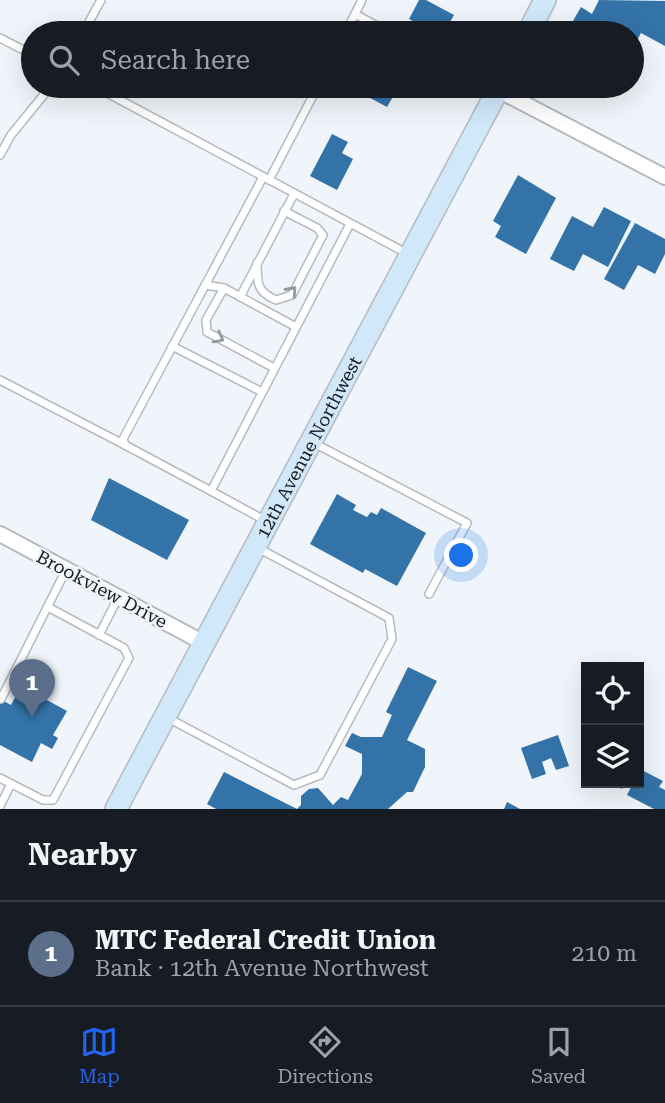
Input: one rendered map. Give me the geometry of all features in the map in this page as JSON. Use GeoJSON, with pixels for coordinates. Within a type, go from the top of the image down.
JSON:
{"type":"FeatureCollection","features":[{"type":"Feature","properties":{"kind":"main road"},"geometry":{"type":"LineString","coordinates":[[534,21],[545,0]]}},
{"type":"Feature","properties":{"kind":"main road","name":"12th Avenue Northwest"},"geometry":{"type":"LineString","coordinates":[[116,809],[490,98]]}},
{"type":"Feature","properties":{"kind":"street"},"geometry":{"type":"LineString","coordinates":[[517,98],[665,177]]}},
{"type":"Feature","properties":{"kind":"street","name":"Brookview Drive"},"geometry":{"type":"LineString","coordinates":[[0,534],[204,643]]}},
{"type":"Feature","properties":{"kind":"lane"},"geometry":{"type":"LineString","coordinates":[[90,21],[101,0]]}},
{"type":"Feature","properties":{"kind":"lane"},"geometry":{"type":"LineString","coordinates":[[351,21],[362,0]]}},
{"type":"Feature","properties":{"kind":"lane"},"geometry":{"type":"LineString","coordinates":[[355,14],[368,21]]}},
{"type":"Feature","properties":{"kind":"lane"},"geometry":{"type":"LineString","coordinates":[[0,38],[21,49]]}},
{"type":"Feature","properties":{"kind":"lane"},"geometry":{"type":"LineString","coordinates":[[0,155],[11,135],[41,98]]}},
{"type":"Feature","properties":{"kind":"lane"},"geometry":{"type":"LineString","coordinates":[[116,98],[410,255]]}},
{"type":"Feature","properties":{"kind":"lane"},"geometry":{"type":"LineString","coordinates":[[124,445],[125,433],[311,98]]}},
{"type":"Feature","properties":{"kind":"lane"},"geometry":{"type":"LineString","coordinates":[[240,297],[294,194]]}},
{"type":"Feature","properties":{"kind":"lane"},"geometry":{"type":"LineString","coordinates":[[257,263],[258,286],[261,292],[276,300],[292,295],[323,235],[317,228],[284,211]]}},
{"type":"Feature","properties":{"kind":"lane"},"geometry":{"type":"LineString","coordinates":[[211,491],[350,224]]}},
{"type":"Feature","properties":{"kind":"lane"},"geometry":{"type":"LineString","coordinates":[[205,285],[224,288],[296,327]]}},
{"type":"Feature","properties":{"kind":"lane"},"geometry":{"type":"LineString","coordinates":[[224,288],[206,320],[207,332],[274,368]]}},
{"type":"Feature","properties":{"kind":"lane"},"geometry":{"type":"LineString","coordinates":[[172,346],[262,392]]}},
{"type":"Feature","properties":{"kind":"lane"},"geometry":{"type":"LineString","coordinates":[[0,380],[268,522]]}},
{"type":"Feature","properties":{"kind":"lane"},"geometry":{"type":"LineString","coordinates":[[312,441],[467,523],[429,594]]}},
{"type":"Feature","properties":{"kind":"lane"},"geometry":{"type":"LineString","coordinates":[[165,717],[294,785],[320,775],[393,639],[388,618],[255,546]]}},
{"type":"Feature","properties":{"kind":"lane"},"geometry":{"type":"LineString","coordinates":[[1,699],[66,570]]}},
{"type":"Feature","properties":{"kind":"lane"},"geometry":{"type":"LineString","coordinates":[[99,635],[118,598]]}},
{"type":"Feature","properties":{"kind":"lane"},"geometry":{"type":"LineString","coordinates":[[0,778],[43,800],[53,800],[129,657],[124,648],[48,607]]}},
{"type":"Feature","properties":{"kind":"lane"},"geometry":{"type":"LineString","coordinates":[[0,806],[11,783]]}},
{"type":"Feature","properties":{"kind":"building"},"geometry":{"type":"Polygon","coordinates":[[[419,0],[426,0],[454,15],[451,21],[409,19],[419,0]]]}},
{"type":"Feature","properties":{"kind":"building"},"geometry":{"type":"Polygon","coordinates":[[[599,0],[665,1],[665,46],[644,35],[644,21],[573,21],[581,7],[592,14],[599,0]]]}},
{"type":"Feature","properties":{"kind":"building"},"geometry":{"type":"Polygon","coordinates":[[[370,98],[392,98],[387,107],[370,98]]]}},
{"type":"Feature","properties":{"kind":"building"},"geometry":{"type":"Polygon","coordinates":[[[332,134],[348,142],[342,153],[353,159],[337,190],[310,176],[332,134]]]}},
{"type":"Feature","properties":{"kind":"building"},"geometry":{"type":"Polygon","coordinates":[[[518,175],[556,198],[526,254],[495,237],[501,226],[493,221],[518,175]]]}},
{"type":"Feature","properties":{"kind":"building"},"geometry":{"type":"Polygon","coordinates":[[[604,207],[631,221],[608,267],[583,254],[574,271],[550,259],[572,216],[593,227],[604,207]]]}},
{"type":"Feature","properties":{"kind":"building"},"geometry":{"type":"Polygon","coordinates":[[[635,223],[665,239],[665,254],[655,274],[638,265],[624,290],[604,279],[635,223]]]}},
{"type":"Feature","properties":{"kind":"building"},"geometry":{"type":"Polygon","coordinates":[[[109,478],[189,520],[167,560],[91,520],[109,478]]]}},
{"type":"Feature","properties":{"kind":"building"},"geometry":{"type":"Polygon","coordinates":[[[337,494],[356,505],[353,510],[367,517],[371,512],[377,515],[381,508],[426,533],[397,586],[365,569],[363,573],[310,544],[337,494]]]}},
{"type":"Feature","properties":{"kind":"building"},"geometry":{"type":"Polygon","coordinates":[[[408,667],[437,681],[407,740],[425,749],[425,767],[413,792],[407,792],[388,809],[297,809],[301,805],[301,796],[309,789],[318,788],[333,805],[341,797],[348,800],[362,774],[362,754],[345,746],[352,733],[361,737],[382,737],[392,715],[386,712],[408,667]]]}},
{"type":"Feature","properties":{"kind":"building"},"geometry":{"type":"Polygon","coordinates":[[[21,686],[67,711],[53,735],[58,738],[52,749],[41,743],[32,762],[0,745],[0,699],[11,705],[21,686]]]}},
{"type":"Feature","properties":{"kind":"building"},"geometry":{"type":"Polygon","coordinates":[[[558,735],[569,766],[556,770],[551,758],[542,762],[546,774],[532,779],[521,748],[558,735]]]}},
{"type":"Feature","properties":{"kind":"building"},"geometry":{"type":"Polygon","coordinates":[[[644,771],[663,781],[659,787],[665,790],[665,809],[654,809],[627,795],[630,788],[644,788],[644,771]]]}},
{"type":"Feature","properties":{"kind":"building"},"geometry":{"type":"Polygon","coordinates":[[[224,772],[297,809],[216,809],[207,804],[224,772]]]}},
{"type":"Feature","properties":{"kind":"building"},"geometry":{"type":"Polygon","coordinates":[[[507,802],[520,809],[504,809],[507,802]]]}},
{"type":"Feature","properties":{"kind":"place","name":"MTC Federal Credit Union"},"geometry":{"type":"Point","coordinates":[32,717]}}]}
